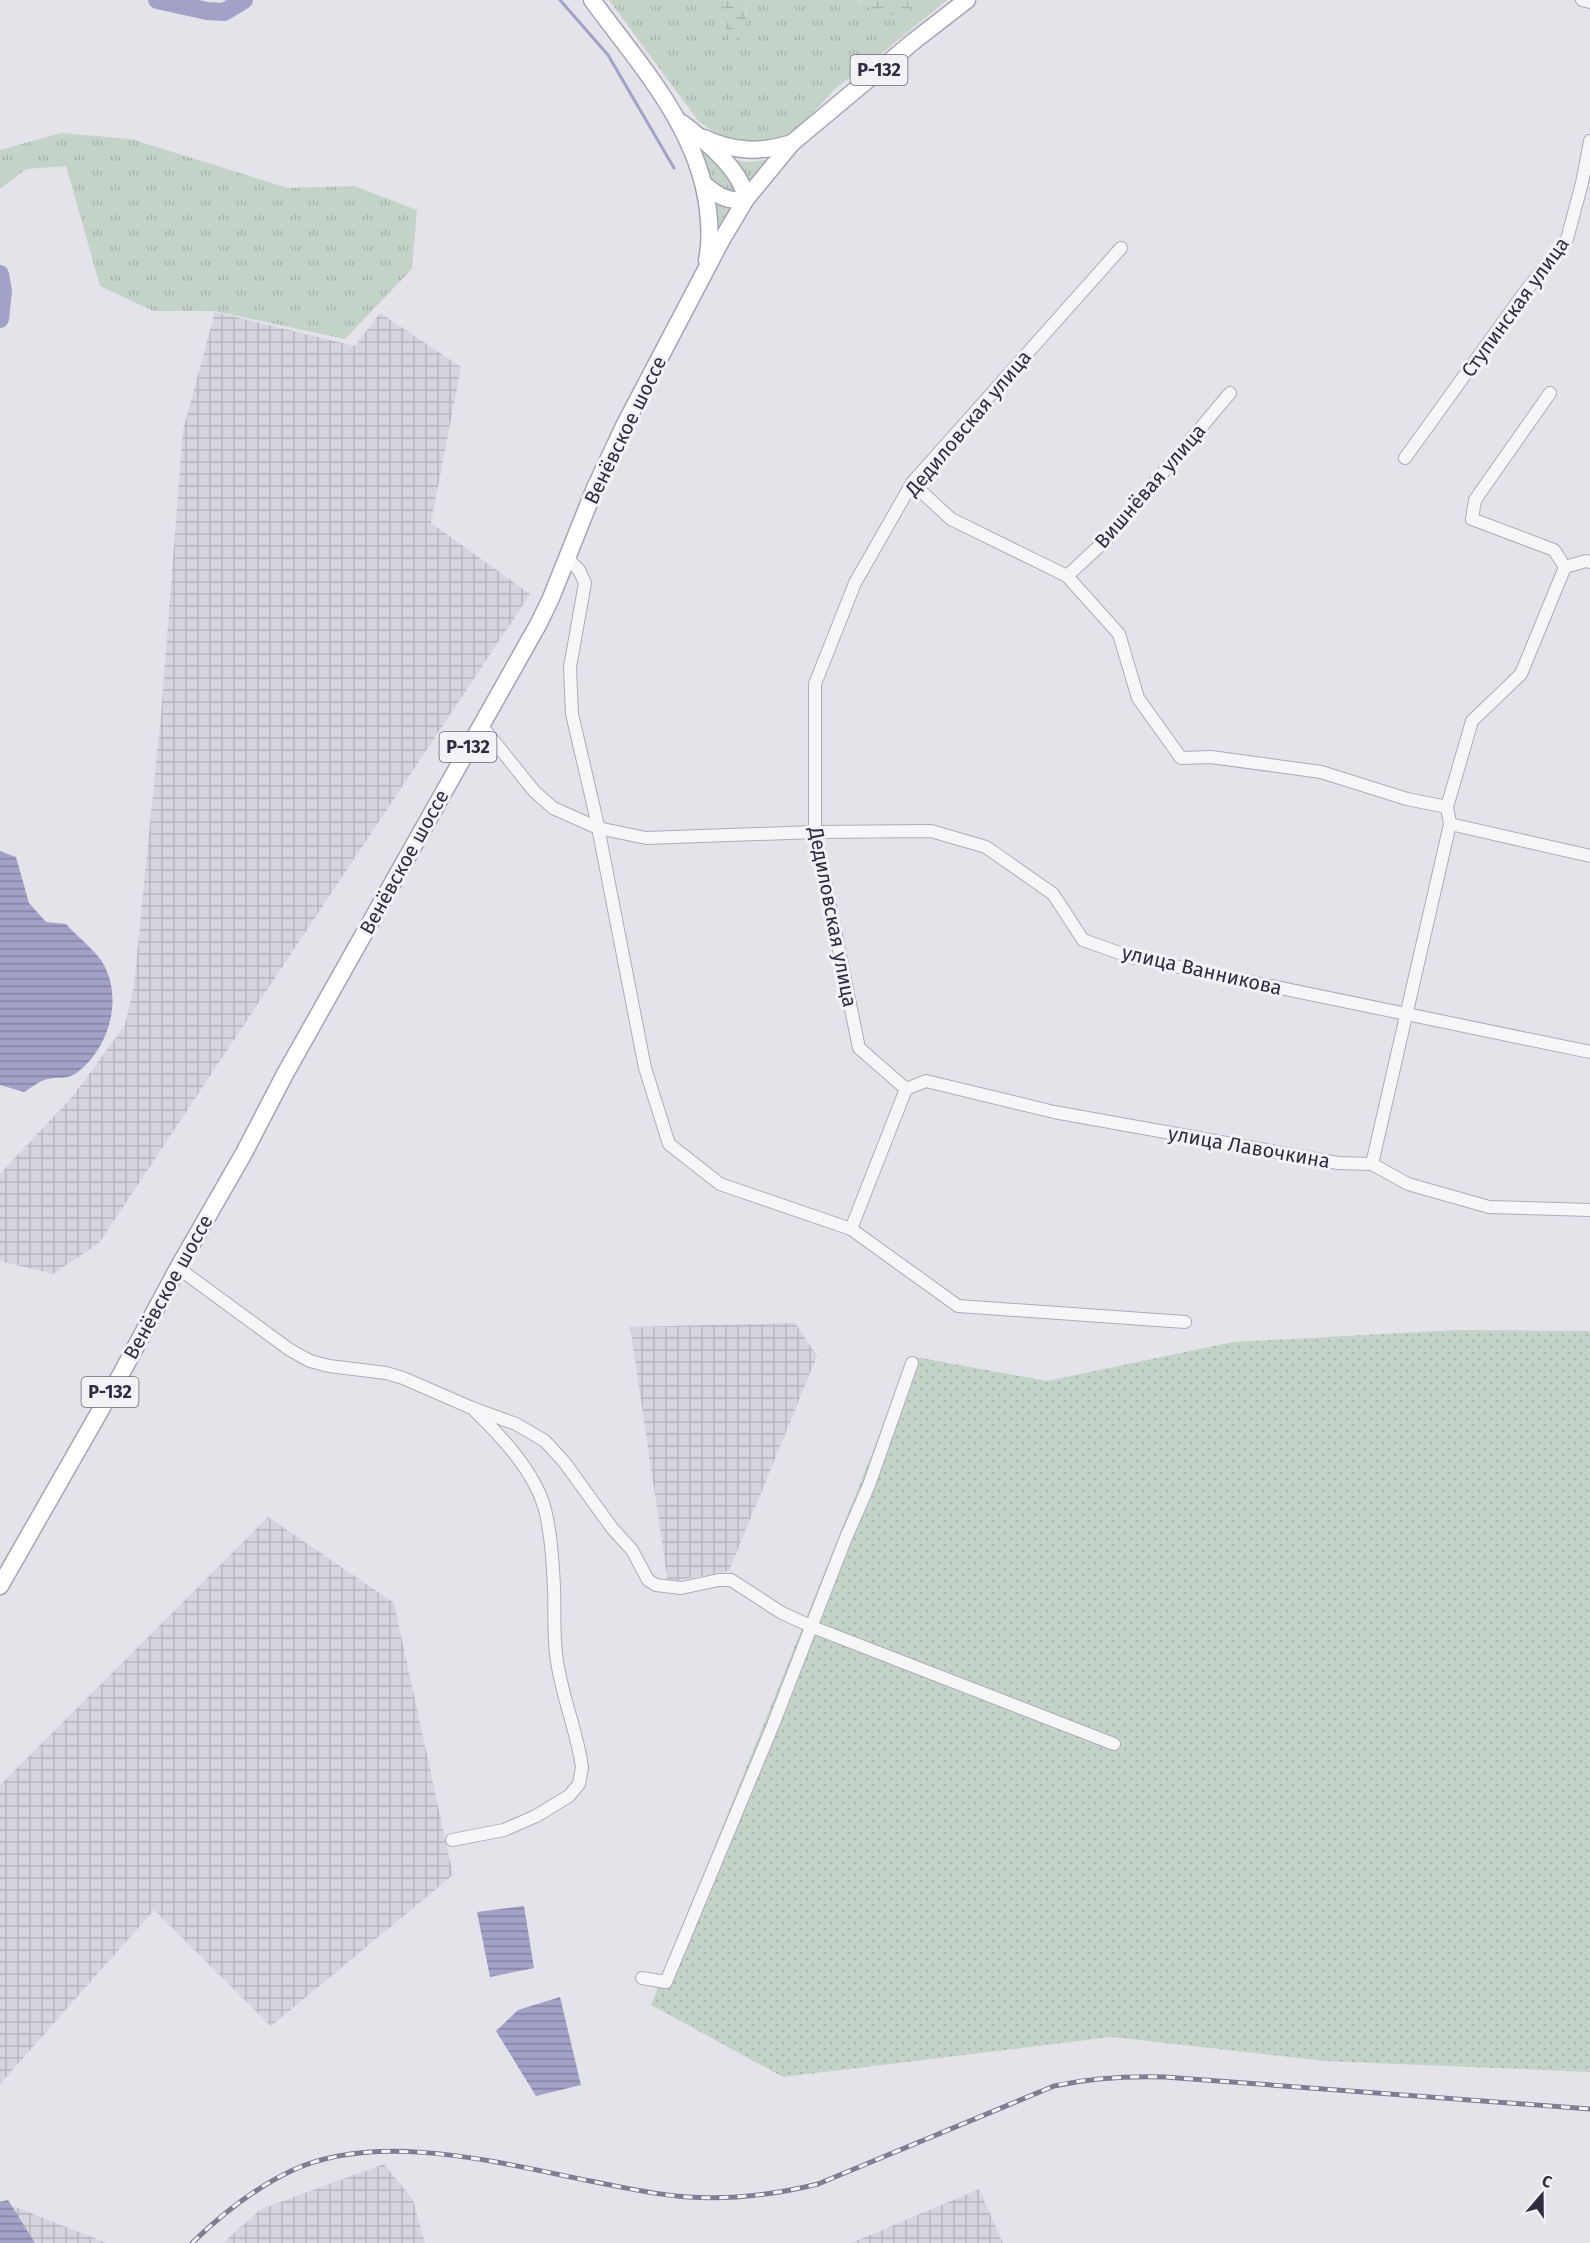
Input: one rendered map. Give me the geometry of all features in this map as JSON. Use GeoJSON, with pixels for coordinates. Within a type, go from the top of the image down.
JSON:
{"type":"FeatureCollection","features":[{"type":"Feature","properties":{"kind":"main road"},"geometry":{"type":"LineString","coordinates":[[592,0],[679,120],[696,157],[705,185],[710,242],[698,287]]}},
{"type":"Feature","properties":{"kind":"main road","name":"Венёвское шоссе"},"geometry":{"type":"LineString","coordinates":[[0,1586],[538,622],[624,426],[746,199],[792,142],[966,0]]}},
{"type":"Feature","properties":{"kind":"main road"},"geometry":{"type":"LineString","coordinates":[[679,120],[740,178],[746,199],[732,201],[716,194],[705,185]]}},
{"type":"Feature","properties":{"kind":"main road"},"geometry":{"type":"LineString","coordinates":[[697,135],[737,150],[749,151],[776,148],[792,142]]}},
{"type":"Feature","properties":{"kind":"street"},"geometry":{"type":"LineString","coordinates":[[1582,0],[1590,2]]}},
{"type":"Feature","properties":{"kind":"street","name":"Ступинская улица"},"geometry":{"type":"LineString","coordinates":[[1405,458],[1524,293],[1568,239],[1590,141]]}},
{"type":"Feature","properties":{"kind":"street","name":"Дедиловская улица"},"geometry":{"type":"LineString","coordinates":[[906,1089],[859,1048],[815,832],[815,684],[855,583],[912,483],[1121,248]]}},
{"type":"Feature","properties":{"kind":"street","name":"Вишнёвая улица"},"geometry":{"type":"LineString","coordinates":[[1067,576],[1107,539],[1230,393]]}},
{"type":"Feature","properties":{"kind":"street"},"geometry":{"type":"LineString","coordinates":[[1550,393],[1475,500],[1472,519],[1554,550],[1565,567]]}},
{"type":"Feature","properties":{"kind":"street"},"geometry":{"type":"LineString","coordinates":[[912,483],[951,519],[1067,576],[1119,634],[1138,698],[1181,758],[1211,757],[1321,772],[1407,799],[1447,807]]}},
{"type":"Feature","properties":{"kind":"street"},"geometry":{"type":"LineString","coordinates":[[567,558],[579,570],[585,583],[570,667],[572,714],[598,828],[645,1068],[669,1144],[720,1184],[851,1229],[958,1306],[1185,1322]]}},
{"type":"Feature","properties":{"kind":"street"},"geometry":{"type":"LineString","coordinates":[[1565,567],[1590,562]]}},
{"type":"Feature","properties":{"kind":"street"},"geometry":{"type":"LineString","coordinates":[[1371,1164],[1450,824],[1447,807],[1472,721],[1521,674],[1565,567]]}},
{"type":"Feature","properties":{"kind":"street","name":"улица Ванникова"},"geometry":{"type":"LineString","coordinates":[[481,725],[534,791],[553,808],[598,828],[646,838],[815,832],[931,831],[986,847],[1053,894],[1083,940],[1131,957],[1590,1052]]}},
{"type":"Feature","properties":{"kind":"street"},"geometry":{"type":"LineString","coordinates":[[1450,824],[1590,856]]}},
{"type":"Feature","properties":{"kind":"street","name":"улица Лавочкина"},"geometry":{"type":"LineString","coordinates":[[906,1089],[926,1081],[1054,1112],[1338,1163],[1371,1164],[1408,1184],[1489,1207],[1590,1210]]}},
{"type":"Feature","properties":{"kind":"street"},"geometry":{"type":"LineString","coordinates":[[851,1229],[906,1089]]}},
{"type":"Feature","properties":{"kind":"street"},"geometry":{"type":"LineString","coordinates":[[178,1268],[290,1350],[310,1361],[329,1366],[386,1373],[403,1378],[516,1424],[544,1441],[565,1462],[612,1528],[632,1550],[648,1580],[656,1586],[681,1588],[719,1580],[731,1580],[782,1613],[811,1626],[1114,1744]]}},
{"type":"Feature","properties":{"kind":"street"},"geometry":{"type":"LineString","coordinates":[[642,1978],[666,1982],[773,1725],[845,1540],[869,1485],[912,1363]]}},
{"type":"Feature","properties":{"kind":"street"},"geometry":{"type":"LineString","coordinates":[[452,1840],[504,1830],[536,1816],[570,1796],[579,1784],[582,1767],[554,1641],[554,1586],[544,1507],[535,1485],[520,1463],[490,1425],[472,1408]]}},
{"type":"Feature","properties":{"kind":"shaded area"},"geometry":{"type":"Polygon","coordinates":[[[215,312],[355,346],[380,313],[461,367],[431,523],[530,594],[99,1243],[53,1274],[0,1261],[0,1174],[73,1096],[125,1025],[134,985],[161,714],[183,430],[215,312]]]}},
{"type":"Feature","properties":{"kind":"shaded area"},"geometry":{"type":"Polygon","coordinates":[[[795,1323],[817,1356],[729,1571],[668,1582],[630,1327],[795,1323]]]}},
{"type":"Feature","properties":{"kind":"shaded area"},"geometry":{"type":"Polygon","coordinates":[[[268,1517],[394,1603],[453,1875],[271,2026],[154,1910],[0,2084],[0,1785],[268,1517]]]}},
{"type":"Feature","properties":{"kind":"shaded area"},"geometry":{"type":"Polygon","coordinates":[[[384,2164],[413,2200],[425,2243],[223,2243],[261,2209],[384,2164]]]}},
{"type":"Feature","properties":{"kind":"shaded area"},"geometry":{"type":"Polygon","coordinates":[[[979,2189],[1003,2243],[851,2243],[979,2189]]]}},
{"type":"Feature","properties":{"kind":"shaded area"},"geometry":{"type":"Polygon","coordinates":[[[0,2201],[107,2243],[0,2243],[0,2201]]]}},
{"type":"Feature","properties":{"kind":"green space"},"geometry":{"type":"Polygon","coordinates":[[[609,0],[694,0],[712,10],[727,29],[733,46],[747,13],[746,0],[857,0],[860,3],[902,13],[924,0],[947,0],[837,87],[794,133],[776,140],[745,144],[722,137],[699,122],[609,0]]]}},
{"type":"Feature","properties":{"kind":"green space"},"geometry":{"type":"Polygon","coordinates":[[[694,0],[746,0],[745,25],[738,42],[733,47],[719,19],[709,9],[694,0]]]}},
{"type":"Feature","properties":{"kind":"green space"},"geometry":{"type":"Polygon","coordinates":[[[857,0],[924,0],[902,13],[881,16],[857,0]]]}},
{"type":"Feature","properties":{"kind":"green space"},"geometry":{"type":"Polygon","coordinates":[[[61,133],[131,139],[288,188],[354,186],[417,210],[412,269],[345,339],[214,311],[153,311],[100,286],[66,166],[26,169],[0,189],[0,150],[61,133]]]}},
{"type":"Feature","properties":{"kind":"green space"},"geometry":{"type":"Polygon","coordinates":[[[701,146],[727,175],[738,195],[715,185],[706,166],[701,146]]]}},
{"type":"Feature","properties":{"kind":"green space"},"geometry":{"type":"Polygon","coordinates":[[[732,159],[746,162],[766,160],[757,177],[749,182],[732,159]]]}},
{"type":"Feature","properties":{"kind":"green space"},"geometry":{"type":"Polygon","coordinates":[[[716,204],[732,211],[717,236],[715,209],[716,204]]]}},
{"type":"Feature","properties":{"kind":"green space"},"geometry":{"type":"Polygon","coordinates":[[[1459,1330],[1590,1331],[1590,2072],[1325,2061],[1112,2037],[783,2077],[651,2005],[911,1356],[1047,1381],[1233,1342],[1459,1330]]]}},
{"type":"Feature","properties":{"kind":"water"},"geometry":{"type":"Polygon","coordinates":[[[0,851],[16,857],[29,903],[46,922],[66,924],[98,956],[108,975],[112,990],[110,1022],[97,1051],[87,1064],[72,1076],[39,1082],[24,1092],[0,1085],[0,851]]]}},
{"type":"Feature","properties":{"kind":"water"},"geometry":{"type":"Polygon","coordinates":[[[524,1906],[534,1968],[490,1977],[477,1912],[524,1906]]]}},
{"type":"Feature","properties":{"kind":"water"},"geometry":{"type":"Polygon","coordinates":[[[560,1997],[581,2085],[536,2096],[496,2031],[518,2010],[560,1997]]]}},
{"type":"Feature","properties":{"kind":"water"},"geometry":{"type":"Polygon","coordinates":[[[8,2200],[35,2243],[0,2243],[0,2202],[8,2200]]]}},
{"type":"Feature","properties":{"kind":"waterway"},"geometry":{"type":"LineString","coordinates":[[157,0],[207,11],[224,12],[244,0]]}},
{"type":"Feature","properties":{"kind":"waterway"},"geometry":{"type":"LineString","coordinates":[[560,0],[608,55],[674,168]]}},
{"type":"Feature","properties":{"kind":"waterway"},"geometry":{"type":"LineString","coordinates":[[0,274],[3,291],[0,319]]}},
{"type":"Feature","properties":{"kind":"railway"},"geometry":{"type":"LineString","coordinates":[[192,2243],[226,2212],[251,2194],[291,2171],[325,2159],[362,2153],[400,2151],[439,2154],[479,2159],[663,2194],[704,2198],[754,2195],[818,2184],[1054,2086],[1095,2079],[1165,2077],[1590,2109]]}}]}
